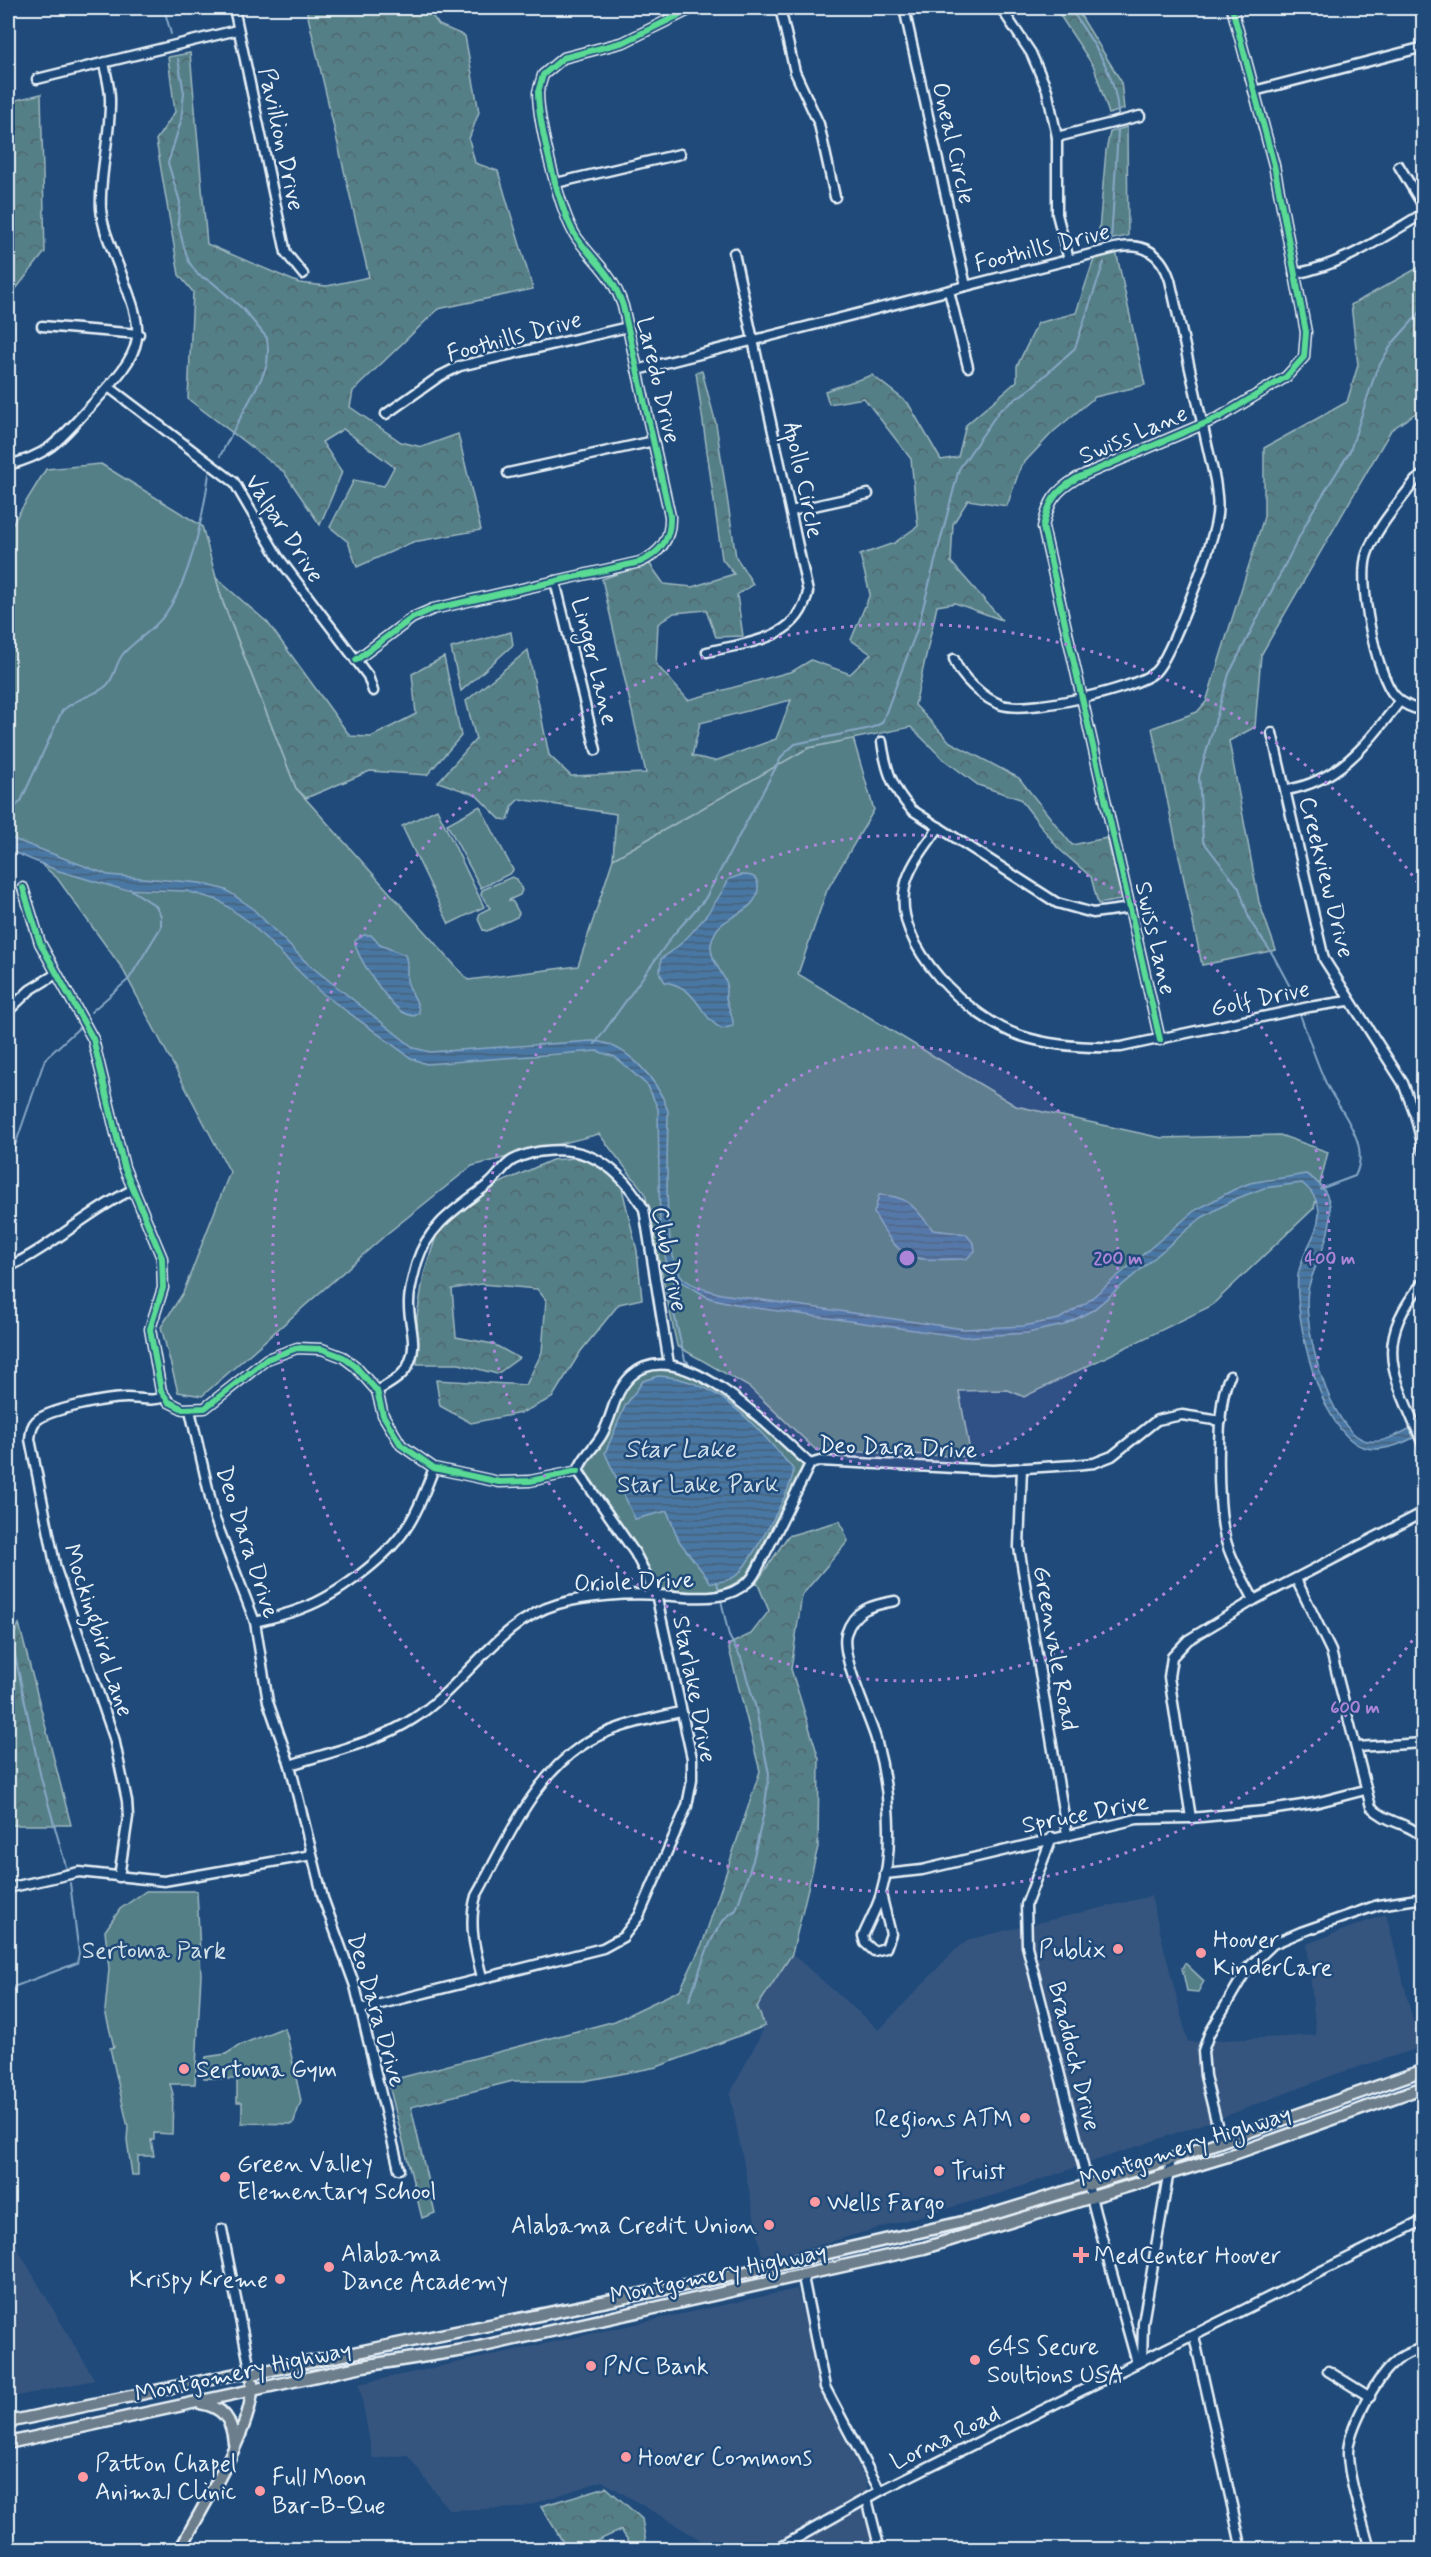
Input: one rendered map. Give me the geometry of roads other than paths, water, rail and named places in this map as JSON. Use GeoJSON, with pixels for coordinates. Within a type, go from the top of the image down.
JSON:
{"type":"FeatureCollection","features":[{"type":"Feature","properties":{"kind":"main road","name":"Montgomery Highway"},"geometry":{"type":"LineString","coordinates":[[8,2422],[236,2374],[251,2374],[868,2245],[984,2217],[1171,2159],[1424,2070]]}},
{"type":"Feature","properties":{"kind":"main road","name":"Montgomery Highway"},"geometry":{"type":"LineString","coordinates":[[8,2443],[374,2364],[471,2349],[803,2277],[924,2248],[1167,2175],[1424,2087]]}},
{"type":"Feature","properties":{"kind":"main road"},"geometry":{"type":"LineString","coordinates":[[180,2550],[234,2446],[252,2389],[251,2374]]}},
{"type":"Feature","properties":{"kind":"main road"},"geometry":{"type":"LineString","coordinates":[[194,2402],[214,2406],[223,2411],[233,2433],[234,2446]]}},
{"type":"Feature","properties":{"kind":"street","name":"Pavillion Drive"},"geometry":{"type":"LineString","coordinates":[[234,8],[286,253],[303,274]]}},
{"type":"Feature","properties":{"kind":"street","name":"Laredo Drive"},"geometry":{"type":"LineString","coordinates":[[356,660],[419,614],[640,562],[651,557],[664,544],[671,528],[670,516],[623,306],[612,279],[569,225],[556,183],[538,101],[543,75],[563,58],[624,42],[681,10],[693,8]]}},
{"type":"Feature","properties":{"kind":"street"},"geometry":{"type":"LineString","coordinates":[[780,8],[795,72],[819,124],[835,197]]}},
{"type":"Feature","properties":{"kind":"street","name":"Oneal Circle"},"geometry":{"type":"LineString","coordinates":[[906,8],[966,286]]}},
{"type":"Feature","properties":{"kind":"street"},"geometry":{"type":"LineString","coordinates":[[1001,8],[1039,69],[1047,90],[1057,137],[1057,214],[1069,260]]}},
{"type":"Feature","properties":{"kind":"street","name":"Swiss Lane"},"geometry":{"type":"LineString","coordinates":[[1160,1040],[1043,527],[1049,502],[1064,486],[1077,478],[1245,403],[1286,377],[1300,364],[1306,343],[1274,165],[1232,8]]}},
{"type":"Feature","properties":{"kind":"street"},"geometry":{"type":"LineString","coordinates":[[37,79],[237,30]]}},
{"type":"Feature","properties":{"kind":"street"},"geometry":{"type":"LineString","coordinates":[[1254,91],[1424,47]]}},
{"type":"Feature","properties":{"kind":"street"},"geometry":{"type":"LineString","coordinates":[[8,465],[35,458],[55,444],[110,388],[130,363],[139,334],[131,297],[105,230],[101,208],[110,98],[104,63]]}},
{"type":"Feature","properties":{"kind":"street"},"geometry":{"type":"LineString","coordinates":[[1057,137],[1140,116]]}},
{"type":"Feature","properties":{"kind":"street"},"geometry":{"type":"LineString","coordinates":[[556,183],[680,154]]}},
{"type":"Feature","properties":{"kind":"street"},"geometry":{"type":"LineString","coordinates":[[1399,166],[1424,207]]}},
{"type":"Feature","properties":{"kind":"street"},"geometry":{"type":"LineString","coordinates":[[1294,274],[1326,267],[1349,258],[1424,213]]}},
{"type":"Feature","properties":{"kind":"street","name":"Foothills Drive"},"geometry":{"type":"LineString","coordinates":[[638,370],[1126,246],[1143,247],[1157,255],[1170,280],[1216,487],[1216,522],[1169,653],[1157,670],[1143,681],[1029,708],[1004,706],[979,691],[957,668],[954,659]]}},
{"type":"Feature","properties":{"kind":"street","name":"Apollo Circle"},"geometry":{"type":"LineString","coordinates":[[707,652],[782,632],[803,610],[808,592],[734,253]]}},
{"type":"Feature","properties":{"kind":"street"},"geometry":{"type":"LineString","coordinates":[[949,291],[968,367]]}},
{"type":"Feature","properties":{"kind":"street"},"geometry":{"type":"LineString","coordinates":[[42,326],[139,334]]}},
{"type":"Feature","properties":{"kind":"street","name":"Foothills Drive"},"geometry":{"type":"LineString","coordinates":[[386,414],[440,376],[460,366],[628,327]]}},
{"type":"Feature","properties":{"kind":"street","name":"Valpar Drive"},"geometry":{"type":"LineString","coordinates":[[110,388],[234,482],[278,557],[368,676],[373,691]]}},
{"type":"Feature","properties":{"kind":"street"},"geometry":{"type":"LineString","coordinates":[[508,473],[654,441]]}},
{"type":"Feature","properties":{"kind":"street"},"geometry":{"type":"LineString","coordinates":[[1424,474],[1415,481],[1372,543],[1363,576],[1381,668],[1390,688],[1400,701],[1424,711]]}},
{"type":"Feature","properties":{"kind":"street"},"geometry":{"type":"LineString","coordinates":[[791,511],[868,494]]}},
{"type":"Feature","properties":{"kind":"street","name":"Linger Lane"},"geometry":{"type":"LineString","coordinates":[[555,581],[597,750]]}},
{"type":"Feature","properties":{"kind":"street"},"geometry":{"type":"LineString","coordinates":[[1286,790],[1315,783],[1345,765],[1363,747],[1400,701]]}},
{"type":"Feature","properties":{"kind":"street","name":"Creekview Drive"},"geometry":{"type":"LineString","coordinates":[[1272,733],[1320,948],[1328,968],[1409,1095],[1424,1150]]}},
{"type":"Feature","properties":{"kind":"street"},"geometry":{"type":"LineString","coordinates":[[882,742],[887,771],[894,788],[912,810],[1066,907],[1093,913],[1131,908]]}},
{"type":"Feature","properties":{"kind":"street","name":"Golf Drive"},"geometry":{"type":"LineString","coordinates":[[939,827],[908,877],[905,887],[904,913],[915,942],[927,961],[955,993],[992,1022],[1031,1038],[1106,1047],[1160,1040],[1309,1007],[1348,1001]]}},
{"type":"Feature","properties":{"kind":"street"},"geometry":{"type":"LineString","coordinates":[[23,888],[40,943],[88,1026],[98,1050],[124,1167],[132,1190],[158,1245],[165,1270],[163,1288],[150,1329],[165,1397],[176,1407],[190,1410],[205,1408],[267,1359],[297,1348],[322,1349],[343,1357],[355,1366],[377,1391],[383,1414],[401,1445],[434,1468],[499,1482],[530,1481],[578,1471],[582,1459],[603,1435],[617,1397],[632,1375],[649,1367],[669,1365]]}},
{"type":"Feature","properties":{"kind":"street"},"geometry":{"type":"LineString","coordinates":[[8,1011],[30,990],[56,974]]}},
{"type":"Feature","properties":{"kind":"street","name":"Club Drive"},"geometry":{"type":"LineString","coordinates":[[377,1391],[392,1383],[410,1364],[414,1342],[409,1302],[418,1260],[429,1236],[440,1221],[491,1182],[511,1161],[534,1153],[562,1151],[586,1155],[600,1161],[628,1185],[644,1209],[669,1365]]}},
{"type":"Feature","properties":{"kind":"street"},"geometry":{"type":"LineString","coordinates":[[8,1267],[31,1255],[104,1204],[132,1190]]}},
{"type":"Feature","properties":{"kind":"street"},"geometry":{"type":"LineString","coordinates":[[1424,1281],[1398,1317],[1391,1348],[1395,1376],[1424,1447]]}},
{"type":"Feature","properties":{"kind":"street","name":"Deo Dara Drive"},"geometry":{"type":"LineString","coordinates":[[669,1365],[693,1372],[728,1392],[810,1464],[820,1461],[961,1470],[1094,1463],[1112,1456],[1152,1423],[1172,1416],[1221,1421]]}},
{"type":"Feature","properties":{"kind":"street"},"geometry":{"type":"LineString","coordinates":[[1230,1376],[1224,1391],[1221,1421],[1222,1526],[1228,1548],[1254,1600]]}},
{"type":"Feature","properties":{"kind":"street","name":"Mockingbird Lane"},"geometry":{"type":"LineString","coordinates":[[118,1877],[128,1817],[127,1801],[114,1738],[56,1569],[30,1439],[33,1424],[38,1418],[53,1413],[112,1399],[156,1400],[165,1397]]}},
{"type":"Feature","properties":{"kind":"street","name":"Deo Dara Drive"},"geometry":{"type":"LineString","coordinates":[[190,1410],[215,1519],[255,1622],[268,1702],[290,1765],[322,1898],[361,2009],[399,2169]]}},
{"type":"Feature","properties":{"kind":"street","name":"Oriole Drive"},"geometry":{"type":"LineString","coordinates":[[290,1765],[381,1735],[413,1720],[446,1694],[503,1637],[528,1617],[557,1604],[580,1599],[656,1594],[706,1598],[732,1593],[750,1581],[810,1464]]}},
{"type":"Feature","properties":{"kind":"street"},"geometry":{"type":"LineString","coordinates":[[255,1622],[304,1608],[322,1599],[387,1550],[405,1531],[415,1514],[434,1468]]}},
{"type":"Feature","properties":{"kind":"street","name":"Greenvale Road"},"geometry":{"type":"LineString","coordinates":[[1022,1468],[1019,1547],[1067,1834]]}},
{"type":"Feature","properties":{"kind":"street","name":"Starlake Drive"},"geometry":{"type":"LineString","coordinates":[[361,2009],[603,1948],[623,1937],[639,1916],[687,1806],[692,1780],[692,1758],[680,1712],[656,1594],[635,1553],[578,1471]]}},
{"type":"Feature","properties":{"kind":"street"},"geometry":{"type":"LineString","coordinates":[[1191,1818],[1169,1677],[1170,1663],[1176,1652],[1188,1640],[1254,1600],[1424,1512]]}},
{"type":"Feature","properties":{"kind":"street"},"geometry":{"type":"LineString","coordinates":[[1296,1579],[1331,1651],[1371,1807],[1381,1817],[1406,1826],[1424,1838]]}},
{"type":"Feature","properties":{"kind":"street"},"geometry":{"type":"LineString","coordinates":[[881,1894],[891,1934],[886,1948],[874,1951],[865,1943],[863,1936],[881,1894],[885,1874],[889,1816],[886,1780],[876,1738],[847,1656],[846,1636],[854,1618],[866,1607],[895,1600]]}},
{"type":"Feature","properties":{"kind":"street"},"geometry":{"type":"LineString","coordinates":[[482,1977],[472,1937],[472,1910],[476,1896],[545,1779],[582,1745],[622,1726],[680,1712]]}},
{"type":"Feature","properties":{"kind":"street"},"geometry":{"type":"LineString","coordinates":[[1356,1747],[1424,1743]]}},
{"type":"Feature","properties":{"kind":"street","name":"Spruce Drive"},"geometry":{"type":"LineString","coordinates":[[885,1874],[922,1870],[1052,1837],[1137,1819],[1191,1818],[1274,1810],[1365,1790]]}},
{"type":"Feature","properties":{"kind":"street","name":"Braddock Drive"},"geometry":{"type":"LineString","coordinates":[[1052,1837],[1026,1905],[1027,1946],[1125,2321],[1140,2362]]}},
{"type":"Feature","properties":{"kind":"street"},"geometry":{"type":"LineString","coordinates":[[8,1888],[79,1872],[164,1881],[312,1855]]}},
{"type":"Feature","properties":{"kind":"street"},"geometry":{"type":"LineString","coordinates":[[1221,2141],[1205,2076],[1203,2051],[1209,2034],[1247,1969],[1273,1944],[1301,1932],[1378,1905],[1424,1898]]}},
{"type":"Feature","properties":{"kind":"street"},"geometry":{"type":"LineString","coordinates":[[1140,2362],[1144,2316],[1171,2159]]}},
{"type":"Feature","properties":{"kind":"street","name":"Lorna Road"},"geometry":{"type":"LineString","coordinates":[[776,2550],[880,2491],[1424,2220]]}},
{"type":"Feature","properties":{"kind":"street"},"geometry":{"type":"LineString","coordinates":[[222,2229],[251,2374]]}},
{"type":"Feature","properties":{"kind":"street"},"geometry":{"type":"LineString","coordinates":[[803,2277],[825,2387],[880,2491]]}},
{"type":"Feature","properties":{"kind":"street"},"geometry":{"type":"LineString","coordinates":[[1194,2336],[1242,2550]]}},
{"type":"Feature","properties":{"kind":"street"},"geometry":{"type":"LineString","coordinates":[[1370,2550],[1348,2457],[1353,2427],[1393,2363],[1424,2348]]}},
{"type":"Feature","properties":{"kind":"street"},"geometry":{"type":"LineString","coordinates":[[1328,2371],[1370,2397]]}},
{"type":"Feature","properties":{"kind":"street"},"geometry":{"type":"LineString","coordinates":[[867,2499],[879,2550]]}},
{"type":"Feature","properties":{"kind":"water"},"geometry":{"type":"Polygon","coordinates":[[[8,837],[108,875],[200,883],[226,890],[251,907],[308,964],[414,1048],[430,1052],[592,1041],[617,1048],[629,1056],[649,1076],[668,1111],[667,1199],[671,1248],[676,1266],[683,1278],[691,1284],[721,1294],[964,1329],[1024,1326],[1059,1319],[1086,1303],[1194,1211],[1250,1183],[1306,1174],[1322,1187],[1330,1206],[1329,1228],[1308,1290],[1307,1306],[1314,1350],[1330,1399],[1341,1419],[1354,1434],[1368,1441],[1389,1438],[1423,1422],[1423,1433],[1386,1448],[1363,1447],[1347,1437],[1322,1397],[1312,1371],[1300,1317],[1298,1275],[1316,1229],[1319,1214],[1314,1197],[1302,1183],[1264,1188],[1235,1199],[1201,1218],[1093,1310],[1064,1325],[1027,1333],[964,1337],[749,1307],[709,1298],[669,1274],[660,1232],[658,1109],[648,1086],[615,1057],[597,1051],[426,1064],[411,1058],[319,991],[248,921],[218,900],[186,891],[121,889],[59,871],[8,850],[8,837]]]}},
{"type":"Feature","properties":{"kind":"water"},"geometry":{"type":"Polygon","coordinates":[[[741,875],[756,879],[758,885],[754,900],[750,906],[718,928],[711,945],[714,961],[727,984],[726,997],[733,1020],[733,1026],[722,1029],[707,1017],[685,990],[665,982],[660,974],[661,959],[681,943],[700,923],[729,879],[741,875]]]}},
{"type":"Feature","properties":{"kind":"water"},"geometry":{"type":"Polygon","coordinates":[[[364,935],[371,935],[380,945],[405,955],[407,980],[419,1013],[414,1016],[402,1012],[373,978],[356,948],[355,941],[364,935]]]}},
{"type":"Feature","properties":{"kind":"water"},"geometry":{"type":"Polygon","coordinates":[[[879,1195],[905,1201],[933,1230],[966,1234],[974,1244],[975,1251],[966,1259],[933,1260],[910,1256],[901,1251],[874,1213],[879,1195]]]}},
{"type":"Feature","properties":{"kind":"water","name":"Star Lake"},"geometry":{"type":"Polygon","coordinates":[[[658,1376],[699,1385],[718,1395],[750,1422],[793,1469],[780,1506],[761,1540],[743,1568],[728,1580],[711,1583],[679,1541],[667,1511],[635,1519],[605,1453],[625,1406],[643,1381],[658,1376]]]}},
{"type":"Feature","properties":{"kind":"waterway"},"geometry":{"type":"LineString","coordinates":[[164,8],[171,34]]}},
{"type":"Feature","properties":{"kind":"waterway"},"geometry":{"type":"LineString","coordinates":[[1070,8],[1108,71],[1113,84],[1118,114]]}},
{"type":"Feature","properties":{"kind":"waterway"},"geometry":{"type":"LineString","coordinates":[[178,59],[184,93],[181,121],[168,163],[180,202],[178,222],[183,244],[189,262],[198,275],[212,282],[243,309],[267,338],[267,365],[220,456]]}},
{"type":"Feature","properties":{"kind":"waterway"},"geometry":{"type":"LineString","coordinates":[[1111,241],[1118,131]]}},
{"type":"Feature","properties":{"kind":"waterway"},"geometry":{"type":"LineString","coordinates":[[595,1044],[673,935],[705,899],[782,756],[795,744],[871,728],[882,723],[918,627],[959,469],[999,411],[1031,388],[1075,348],[1104,262]]}},
{"type":"Feature","properties":{"kind":"waterway"},"geometry":{"type":"LineString","coordinates":[[1297,1000],[1273,955],[1250,921],[1239,888],[1203,841],[1199,777],[1229,674],[1312,512],[1350,451],[1376,371],[1392,344],[1424,308]]}},
{"type":"Feature","properties":{"kind":"waterway"},"geometry":{"type":"LineString","coordinates":[[8,814],[21,801],[62,711],[106,686],[123,654],[156,625],[175,598],[195,546],[209,474]]}},
{"type":"Feature","properties":{"kind":"waterway"},"geometry":{"type":"LineString","coordinates":[[91,1012],[129,979],[161,927],[161,916],[156,906],[130,889]]}},
{"type":"Feature","properties":{"kind":"waterway"},"geometry":{"type":"LineString","coordinates":[[1301,1017],[1322,1075],[1352,1128],[1359,1151],[1359,1164],[1355,1176],[1320,1189]]}},
{"type":"Feature","properties":{"kind":"waterway"},"geometry":{"type":"LineString","coordinates":[[8,1166],[45,1059],[80,1027]]}},
{"type":"Feature","properties":{"kind":"waterway"},"geometry":{"type":"LineString","coordinates":[[675,1276],[671,1301],[685,1360],[688,1362],[686,1368]]}},
{"type":"Feature","properties":{"kind":"waterway"},"geometry":{"type":"LineString","coordinates":[[689,2000],[713,1937],[727,1916],[736,1910],[753,1860],[764,1812],[769,1774],[755,1705],[741,1658],[729,1636],[717,1582]]}},
{"type":"Feature","properties":{"kind":"waterway"},"geometry":{"type":"LineString","coordinates":[[8,1622],[41,1778],[67,1870]]}},
{"type":"Feature","properties":{"kind":"waterway"},"geometry":{"type":"LineString","coordinates":[[8,1989],[77,1963],[79,1954],[70,1883]]}},
{"type":"Feature","properties":{"kind":"place","name":"Publix"},"geometry":{"type":"Point","coordinates":[1118,1949]}},
{"type":"Feature","properties":{"kind":"place","name":"Hoover KinderCare"},"geometry":{"type":"Point","coordinates":[1201,1953]}},
{"type":"Feature","properties":{"kind":"place","name":"Sertoma Gym"},"geometry":{"type":"Point","coordinates":[184,2069]}},
{"type":"Feature","properties":{"kind":"place","name":"Regions ATM"},"geometry":{"type":"Point","coordinates":[1025,2118]}},
{"type":"Feature","properties":{"kind":"place","name":"Truist"},"geometry":{"type":"Point","coordinates":[939,2171]}},
{"type":"Feature","properties":{"kind":"place","name":"Green Valley Elementary School"},"geometry":{"type":"Point","coordinates":[225,2177]}},
{"type":"Feature","properties":{"kind":"place","name":"Wells Fargo"},"geometry":{"type":"Point","coordinates":[815,2202]}},
{"type":"Feature","properties":{"kind":"place","name":"Alabama Credit Union"},"geometry":{"type":"Point","coordinates":[769,2225]}},
{"type":"Feature","properties":{"kind":"place","name":"MedCenter Hoover"},"geometry":{"type":"Point","coordinates":[1081,2255]}},
{"type":"Feature","properties":{"kind":"place","name":"Alabama Dance Academy"},"geometry":{"type":"Point","coordinates":[329,2267]}},
{"type":"Feature","properties":{"kind":"place","name":"Krispy Kreme"},"geometry":{"type":"Point","coordinates":[280,2279]}},
{"type":"Feature","properties":{"kind":"place","name":"G4S Secure Soultions USA"},"geometry":{"type":"Point","coordinates":[975,2360]}},
{"type":"Feature","properties":{"kind":"place","name":"PNC Bank"},"geometry":{"type":"Point","coordinates":[591,2366]}},
{"type":"Feature","properties":{"kind":"place","name":"Hoover Commons"},"geometry":{"type":"Point","coordinates":[626,2457]}},
{"type":"Feature","properties":{"kind":"place","name":"Patton Chapel Animal Clinic"},"geometry":{"type":"Point","coordinates":[83,2477]}},
{"type":"Feature","properties":{"kind":"place","name":"Full Moon Bar-B-Que"},"geometry":{"type":"Point","coordinates":[260,2491]}},
{"type":"Feature","properties":{"kind":"park label","name":"Star Lake Park"},"geometry":{"type":"Point","coordinates":[698,1484]}},
{"type":"Feature","properties":{"kind":"park label","name":"Sertoma Park"},"geometry":{"type":"Point","coordinates":[154,1950]}}]}
